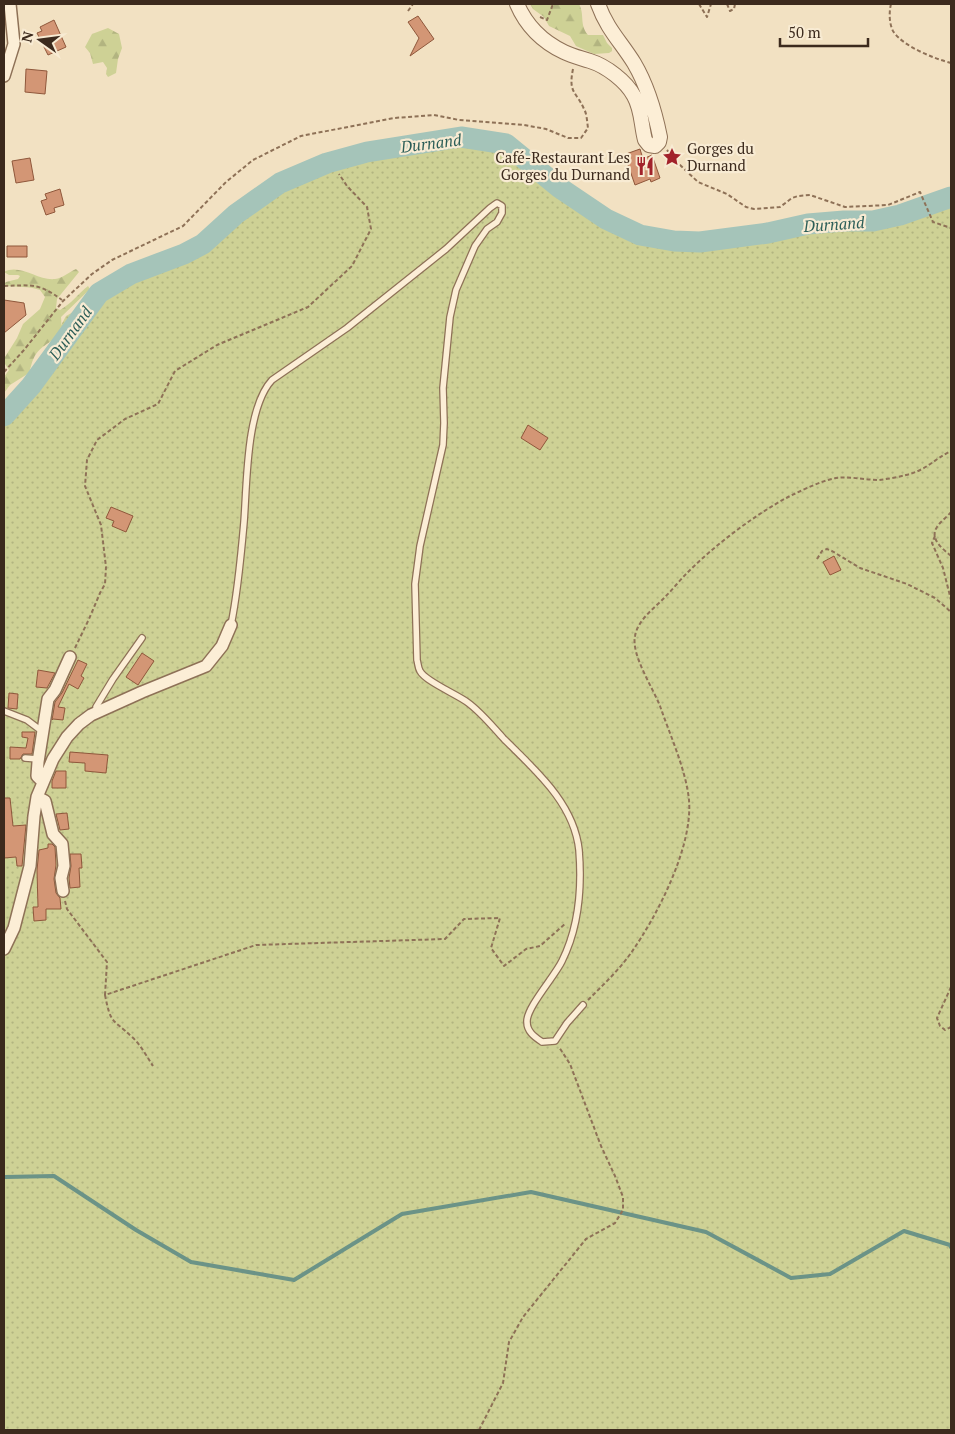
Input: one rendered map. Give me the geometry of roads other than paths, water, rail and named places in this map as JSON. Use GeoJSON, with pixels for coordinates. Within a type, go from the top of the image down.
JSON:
{"type":"FeatureCollection","features":[{"type":"Feature","properties":{"kind":"street"},"geometry":{"type":"LineString","coordinates":[[4,76],[14,44],[10,4]]}},
{"type":"Feature","properties":{"kind":"street"},"geometry":{"type":"LineString","coordinates":[[517,4],[527,22],[552,46],[575,57],[604,67],[626,85],[638,105],[645,140],[651,145],[658,144],[660,140],[658,130],[641,76],[624,47],[608,26],[598,4]]}},
{"type":"Feature","properties":{"kind":"street"},"geometry":{"type":"LineString","coordinates":[[4,949],[14,928],[30,866],[34,816],[38,797],[53,759],[72,731],[85,719],[97,713],[206,666],[222,646],[230,625]]}},
{"type":"Feature","properties":{"kind":"street"},"geometry":{"type":"LineString","coordinates":[[43,782],[37,776],[38,759],[48,699],[70,657]]}},
{"type":"Feature","properties":{"kind":"street"},"geometry":{"type":"LineString","coordinates":[[38,797],[45,801],[53,834],[62,844],[64,866],[62,878],[63,891]]}},
{"type":"Feature","properties":{"kind":"lane"},"geometry":{"type":"LineString","coordinates":[[230,625],[239,574],[252,429],[258,404],[265,388],[285,371],[310,356],[347,328],[446,249],[490,208],[497,203],[502,206],[502,213],[498,222],[487,229],[474,246],[456,290],[450,317],[443,388],[443,445],[420,546],[415,584],[417,660],[420,672],[434,683],[468,703],[537,770],[566,811],[575,832],[578,849],[578,913],[565,956],[530,1011],[526,1022],[532,1034],[542,1042],[555,1041],[567,1023],[583,1005]]}},
{"type":"Feature","properties":{"kind":"lane"},"geometry":{"type":"LineString","coordinates":[[97,713],[96,707],[142,638]]}},
{"type":"Feature","properties":{"kind":"lane"},"geometry":{"type":"LineString","coordinates":[[4,711],[27,720],[43,732]]}},
{"type":"Feature","properties":{"kind":"lane"},"geometry":{"type":"LineString","coordinates":[[25,758],[38,759]]}},
{"type":"Feature","properties":{"kind":"waterway","name":"Durnand"},"geometry":{"type":"LineString","coordinates":[[4,416],[31,386],[99,293],[131,274],[184,254],[203,244],[236,214],[280,183],[327,163],[367,152],[461,137],[506,144],[560,188],[606,219],[640,235],[674,241],[700,242],[768,233],[808,224],[873,221],[900,215],[951,197]]}},
{"type":"Feature","properties":{"kind":"waterway"},"geometry":{"type":"LineString","coordinates":[[5,1177],[54,1176],[136,1230],[191,1262],[294,1280],[402,1214],[531,1192],[706,1232],[791,1278],[830,1274],[904,1231],[950,1245],[951,1247]]}},
{"type":"Feature","properties":{"kind":"place","name":"Gorges du Durnand"},"geometry":{"type":"Point","coordinates":[672,157]}},
{"type":"Feature","properties":{"kind":"place","name":"Café-Restaurant Les Gorges du Durnand"},"geometry":{"type":"Point","coordinates":[645,166]}}]}
